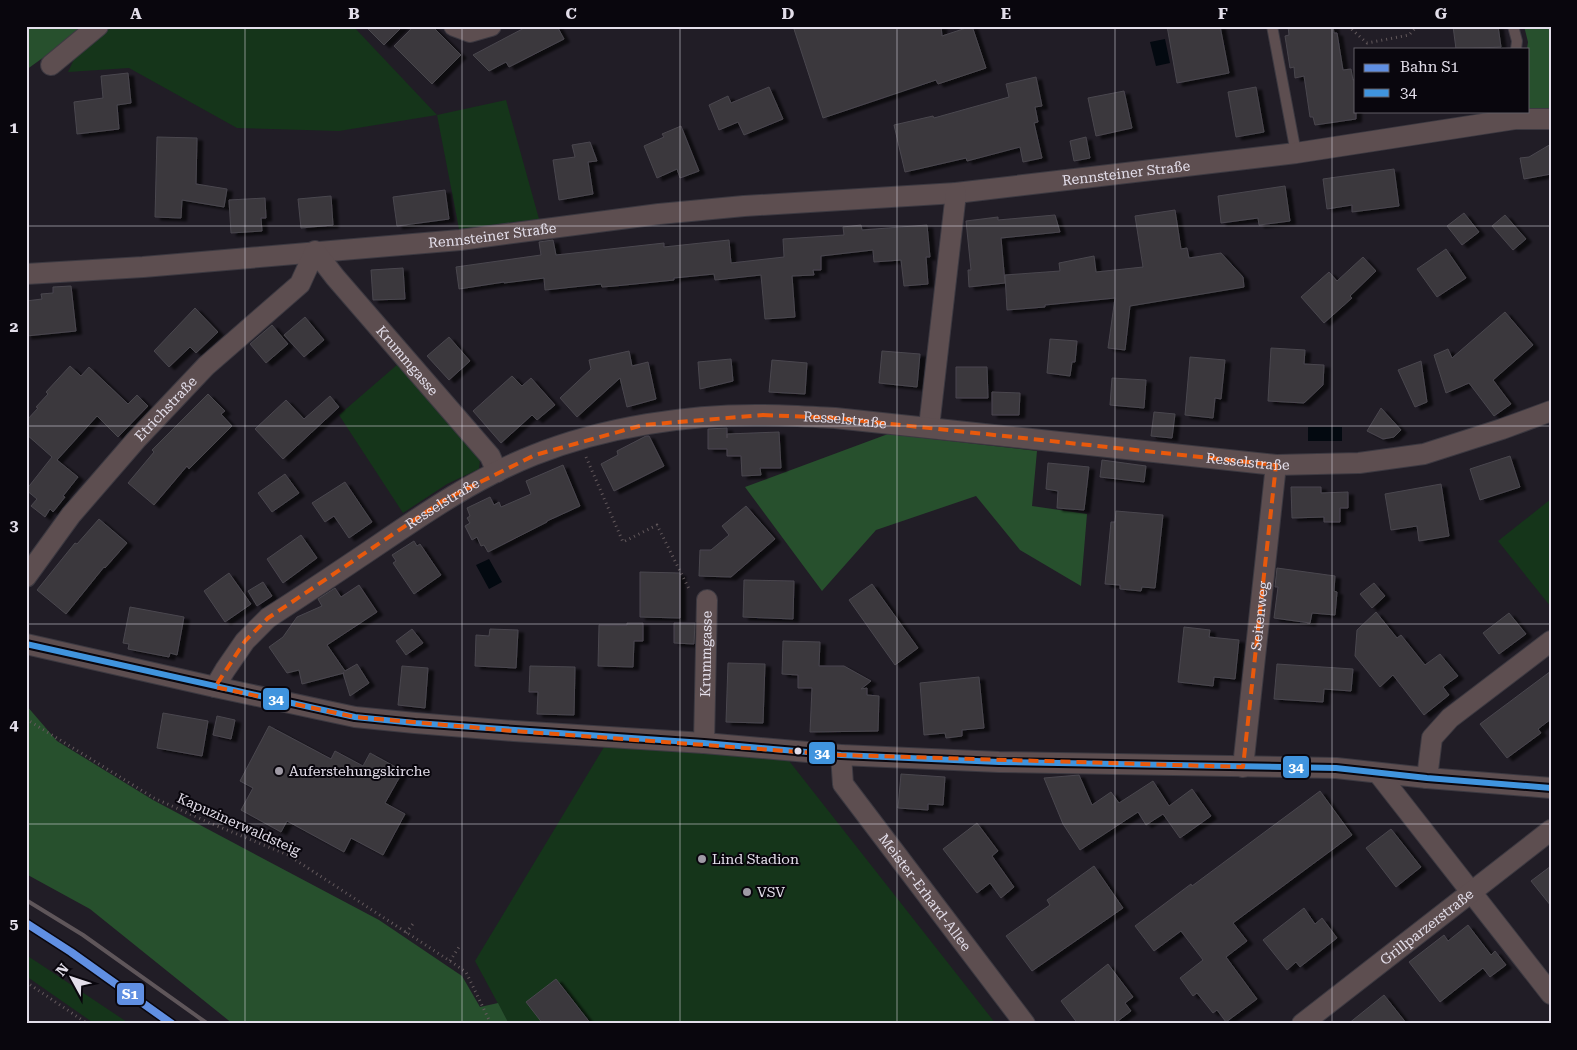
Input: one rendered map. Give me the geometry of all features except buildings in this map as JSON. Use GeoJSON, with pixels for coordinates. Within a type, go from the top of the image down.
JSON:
{"type":"FeatureCollection","features":[{"type":"Feature","properties":{"kind":"street"},"geometry":{"type":"LineString","coordinates":[[51,64],[98,26]]}},
{"type":"Feature","properties":{"kind":"street"},"geometry":{"type":"LineString","coordinates":[[454,26],[470,32],[491,26]]}},
{"type":"Feature","properties":{"kind":"street","name":"Rennsteiner Straße"},"geometry":{"type":"LineString","coordinates":[[26,274],[143,267],[460,240],[659,214],[744,206],[956,193],[1296,153],[1514,115],[1551,119]]}},
{"type":"Feature","properties":{"kind":"street"},"geometry":{"type":"LineString","coordinates":[[929,427],[956,193]]}},
{"type":"Feature","properties":{"kind":"street","name":"Krummgasse"},"geometry":{"type":"LineString","coordinates":[[315,251],[341,284],[490,456],[497,472]]}},
{"type":"Feature","properties":{"kind":"street","name":"Etrichstraße"},"geometry":{"type":"LineString","coordinates":[[26,577],[71,515],[136,440],[206,366],[300,284],[315,251]]}},
{"type":"Feature","properties":{"kind":"street","name":"Resselstraße"},"geometry":{"type":"LineString","coordinates":[[215,687],[245,641],[268,618],[444,500],[497,472],[535,455],[579,440],[643,425],[698,418],[763,415],[836,418],[1276,465],[1359,464],[1424,454],[1551,411]]}},
{"type":"Feature","properties":{"kind":"street","name":"Seitenweg"},"geometry":{"type":"LineString","coordinates":[[1243,767],[1276,465]]}},
{"type":"Feature","properties":{"kind":"street","name":"Krummgasse"},"geometry":{"type":"LineString","coordinates":[[704,743],[707,600]]}},
{"type":"Feature","properties":{"kind":"street"},"geometry":{"type":"LineString","coordinates":[[1427,778],[1432,738],[1450,718],[1551,641]]}},
{"type":"Feature","properties":{"kind":"street"},"geometry":{"type":"LineString","coordinates":[[26,644],[355,717],[514,732],[704,743],[841,755],[999,762],[1336,768],[1427,778],[1551,788]]}},
{"type":"Feature","properties":{"kind":"street","name":"Meister-Erhard-Allee"},"geometry":{"type":"LineString","coordinates":[[841,755],[843,784],[1024,1024]]}},
{"type":"Feature","properties":{"kind":"street"},"geometry":{"type":"LineString","coordinates":[[1378,773],[1551,994]]}},
{"type":"Feature","properties":{"kind":"street","name":"Grillparzerstraße"},"geometry":{"type":"LineString","coordinates":[[1302,1024],[1551,830]]}},
{"type":"Feature","properties":{"kind":"lane"},"geometry":{"type":"LineString","coordinates":[[1272,26],[1296,153]]}},
{"type":"Feature","properties":{"kind":"lane"},"geometry":{"type":"LineString","coordinates":[[1513,26],[1517,42],[1516,48]]}},
{"type":"Feature","properties":{"kind":"path"},"geometry":{"type":"LineString","coordinates":[[1348,26],[1367,43],[1409,35],[1417,26]]}},
{"type":"Feature","properties":{"kind":"path","name":"Krummgasse"},"geometry":{"type":"LineString","coordinates":[[579,440],[623,542],[657,525],[692,595],[707,600]]}},
{"type":"Feature","properties":{"kind":"path","name":"Kapuzinerwaldsteig"},"geometry":{"type":"LineString","coordinates":[[26,719],[154,798],[288,855],[450,961],[466,972],[491,1024]]}},
{"type":"Feature","properties":{"kind":"path"},"geometry":{"type":"LineString","coordinates":[[406,933],[415,920]]}},
{"type":"Feature","properties":{"kind":"path"},"geometry":{"type":"LineString","coordinates":[[450,961],[459,947]]}},
{"type":"Feature","properties":{"kind":"path"},"geometry":{"type":"LineString","coordinates":[[26,982],[88,1024]]}},
{"type":"Feature","properties":{"kind":"highlighted area"},"geometry":{"type":"Polygon","coordinates":[[[763,415],[835,418],[1276,465],[1243,767],[841,755],[514,731],[355,717],[215,687],[245,641],[268,618],[444,500],[535,455],[643,425],[763,415]]]}},
{"type":"Feature","properties":{"kind":"green space"},"geometry":{"type":"Polygon","coordinates":[[[26,26],[87,26],[26,70],[26,26]]]}},
{"type":"Feature","properties":{"kind":"green space"},"geometry":{"type":"Polygon","coordinates":[[[108,26],[353,26],[437,115],[339,131],[237,128],[129,68],[68,72],[76,55],[108,26]]]}},
{"type":"Feature","properties":{"kind":"green space"},"geometry":{"type":"Polygon","coordinates":[[[1524,26],[1551,26],[1551,109],[1530,111],[1530,48],[1527,48],[1528,42],[1524,26]]]}},
{"type":"Feature","properties":{"kind":"green space"},"geometry":{"type":"Polygon","coordinates":[[[506,100],[539,219],[459,229],[437,115],[506,100]]]}},
{"type":"Feature","properties":{"kind":"green space"},"geometry":{"type":"Polygon","coordinates":[[[398,364],[476,450],[480,460],[479,469],[447,484],[403,513],[339,415],[398,364]]]}},
{"type":"Feature","properties":{"kind":"green space"},"geometry":{"type":"Polygon","coordinates":[[[888,434],[1037,451],[1032,506],[1087,514],[1081,586],[1020,550],[976,496],[876,530],[822,591],[745,487],[888,434]]]}},
{"type":"Feature","properties":{"kind":"green space"},"geometry":{"type":"Polygon","coordinates":[[[1551,499],[1551,607],[1498,541],[1551,499]]]}},
{"type":"Feature","properties":{"kind":"green space"},"geometry":{"type":"Polygon","coordinates":[[[26,705],[57,741],[153,800],[379,920],[462,976],[480,1007],[498,1003],[509,1024],[233,1024],[90,909],[26,874],[26,705]]]}},
{"type":"Feature","properties":{"kind":"green space","name":"Lind Stadion"},"geometry":{"type":"Polygon","coordinates":[[[604,747],[786,757],[996,1024],[509,1024],[475,961],[604,747]]]}},
{"type":"Feature","properties":{"kind":"green space"},"geometry":{"type":"Polygon","coordinates":[[[26,955],[130,1024],[95,1024],[26,976],[26,955]]]}},
{"type":"Feature","properties":{"kind":"shaded area"},"geometry":{"type":"Polygon","coordinates":[[[1165,39],[1170,63],[1156,66],[1150,42],[1165,39]]]}},
{"type":"Feature","properties":{"kind":"shaded area"},"geometry":{"type":"Polygon","coordinates":[[[1308,427],[1342,427],[1342,441],[1308,441],[1308,427]]]}},
{"type":"Feature","properties":{"kind":"shaded area"},"geometry":{"type":"Polygon","coordinates":[[[489,559],[502,582],[489,589],[476,565],[489,559]]]}},
{"type":"Feature","properties":{"kind":"railway"},"geometry":{"type":"LineString","coordinates":[[26,900],[83,935],[208,1024]]}},
{"type":"Feature","properties":{"kind":"rail line","name":"S1"},"geometry":{"type":"LineString","coordinates":[[26,923],[71,952],[172,1024]]}},
{"type":"Feature","properties":{"kind":"transit line","name":"34"},"geometry":{"type":"LineString","coordinates":[[26,644],[355,717],[415,723],[704,743],[841,755],[999,762],[1336,768],[1427,778],[1551,788]]}},
{"type":"Feature","properties":{"kind":"place","name":"Auferstehungskirche"},"geometry":{"type":"Point","coordinates":[279,771]}},
{"type":"Feature","properties":{"kind":"place","name":"Lind Stadion"},"geometry":{"type":"Point","coordinates":[702,859]}},
{"type":"Feature","properties":{"kind":"place","name":"VSV"},"geometry":{"type":"Point","coordinates":[747,892]}}]}
